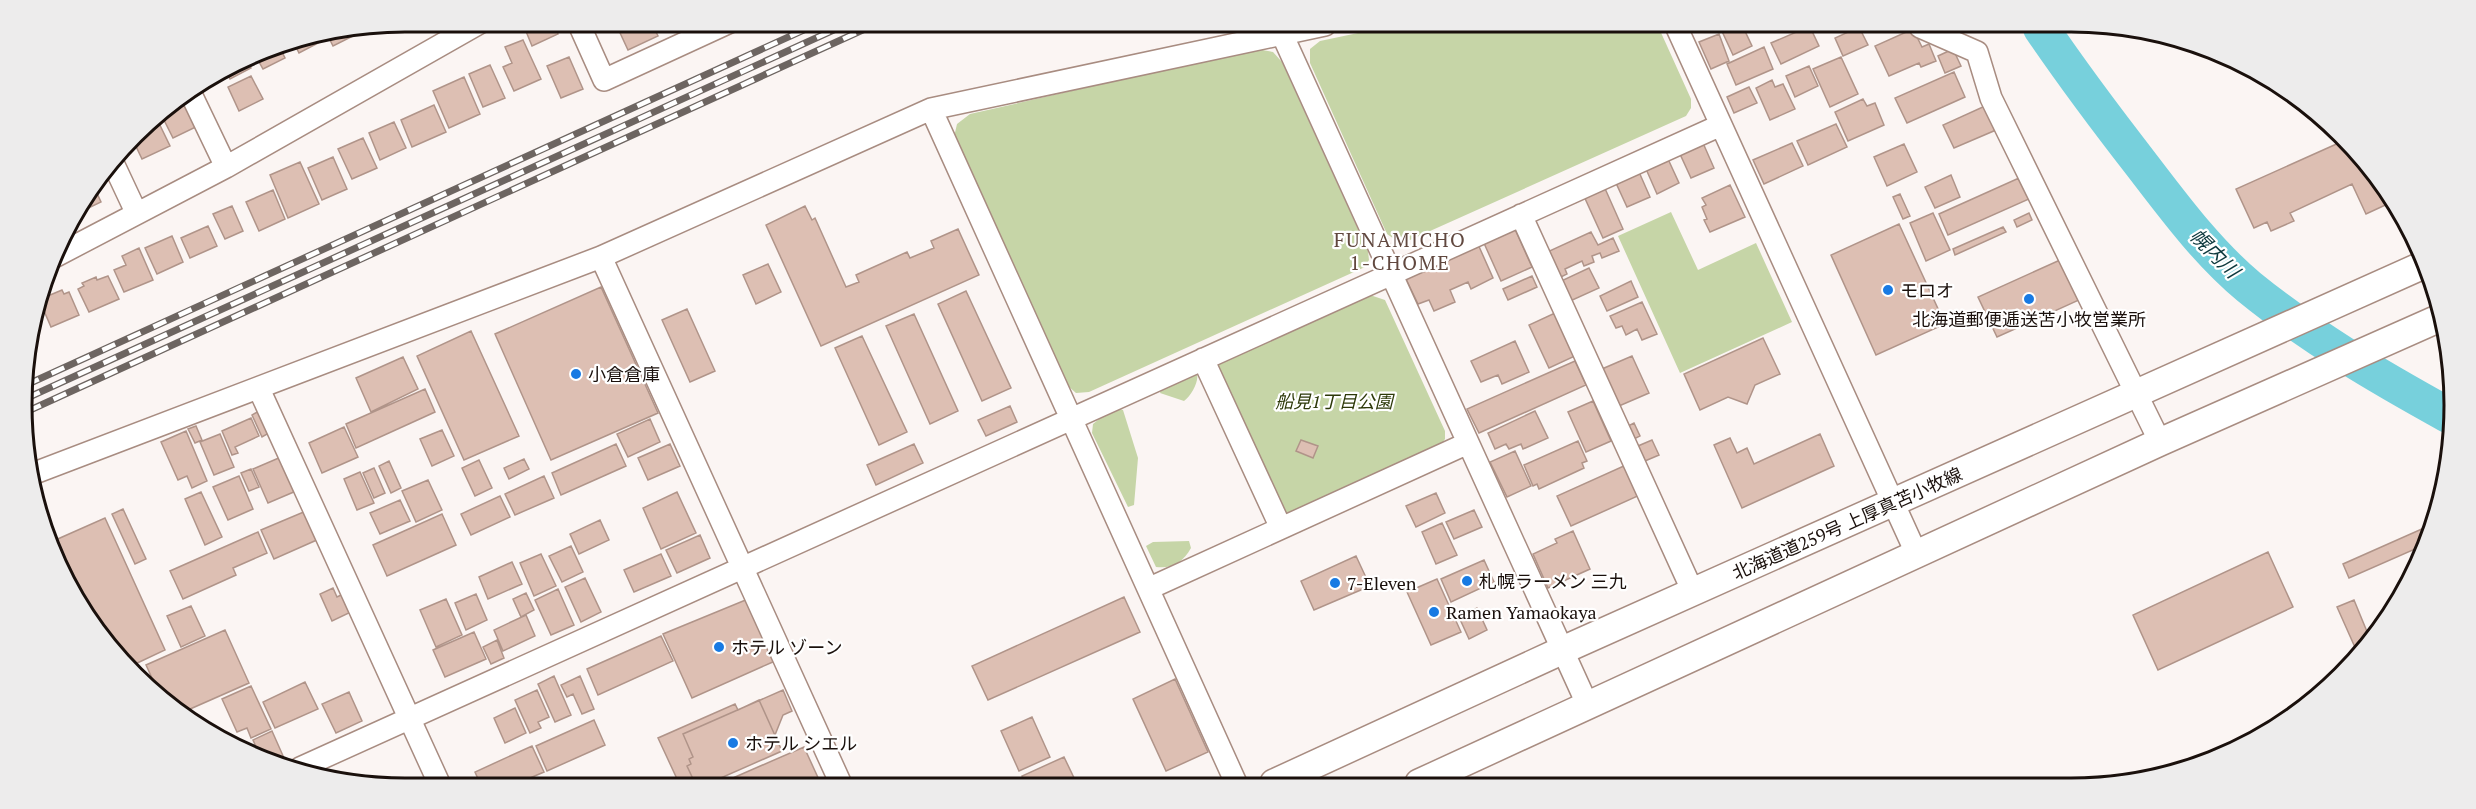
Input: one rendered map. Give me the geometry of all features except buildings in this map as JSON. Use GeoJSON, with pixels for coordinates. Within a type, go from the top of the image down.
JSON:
{"type":"FeatureCollection","features":[{"type":"Feature","properties":{"kind":"main road","name":"北海道道259号 上厚真苫小牧線"},"geometry":{"type":"LineString","coordinates":[[1285,778],[1563,650],[2418,267]]}},
{"type":"Feature","properties":{"kind":"main road"},"geometry":{"type":"LineString","coordinates":[[1430,778],[2160,442],[2435,320]]}},
{"type":"Feature","properties":{"kind":"street"},"geometry":{"type":"LineString","coordinates":[[65,251],[226,167],[464,32]]}},
{"type":"Feature","properties":{"kind":"street"},"geometry":{"type":"LineString","coordinates":[[582,32],[604,80],[708,32]]}},
{"type":"Feature","properties":{"kind":"street"},"geometry":{"type":"LineString","coordinates":[[38,472],[601,257],[931,109],[1292,32]]}},
{"type":"Feature","properties":{"kind":"street"},"geometry":{"type":"LineString","coordinates":[[1679,32],[1917,555]]}},
{"type":"Feature","properties":{"kind":"street"},"geometry":{"type":"LineString","coordinates":[[1933,32],[1984,52],[1991,98],[2160,442]]}},
{"type":"Feature","properties":{"kind":"street"},"geometry":{"type":"LineString","coordinates":[[1282,34],[1588,706]]}},
{"type":"Feature","properties":{"kind":"street"},"geometry":{"type":"LineString","coordinates":[[193,97],[226,167]]}},
{"type":"Feature","properties":{"kind":"street"},"geometry":{"type":"LineString","coordinates":[[931,109],[1150,588],[1234,778]]}},
{"type":"Feature","properties":{"kind":"street"},"geometry":{"type":"LineString","coordinates":[[307,765],[1721,125]]}},
{"type":"Feature","properties":{"kind":"street"},"geometry":{"type":"LineString","coordinates":[[116,169],[136,212]]}},
{"type":"Feature","properties":{"kind":"street"},"geometry":{"type":"LineString","coordinates":[[1521,215],[1693,592]]}},
{"type":"Feature","properties":{"kind":"street"},"geometry":{"type":"LineString","coordinates":[[601,257],[838,778]]}},
{"type":"Feature","properties":{"kind":"street"},"geometry":{"type":"LineString","coordinates":[[1203,359],[1281,528]]}},
{"type":"Feature","properties":{"kind":"street"},"geometry":{"type":"LineString","coordinates":[[259,389],[437,778]]}},
{"type":"Feature","properties":{"kind":"street"},"geometry":{"type":"LineString","coordinates":[[1150,588],[1468,443]]}},
{"type":"Feature","properties":{"kind":"green space"},"geometry":{"type":"Polygon","coordinates":[[[1363,32],[1661,32],[1691,99],[1691,108],[1686,116],[1410,240],[1397,241],[1387,234],[1310,63],[1310,49],[1320,41],[1363,32]]]}},
{"type":"Feature","properties":{"kind":"green space"},"geometry":{"type":"Polygon","coordinates":[[[1257,49],[1273,52],[1282,62],[1368,251],[1369,260],[1365,267],[1089,392],[1076,393],[1068,386],[954,137],[957,124],[970,114],[1257,49]]]}},
{"type":"Feature","properties":{"kind":"green space"},"geometry":{"type":"Polygon","coordinates":[[[1671,212],[1698,270],[1756,243],[1792,322],[1680,373],[1618,236],[1671,212]]]}},
{"type":"Feature","properties":{"kind":"green space","name":"船見1丁目公園"},"geometry":{"type":"Polygon","coordinates":[[[1367,294],[1385,300],[1445,431],[1445,439],[1441,445],[1285,515],[1216,363],[1367,294]]]}},
{"type":"Feature","properties":{"kind":"green space"},"geometry":{"type":"Polygon","coordinates":[[[1190,372],[1197,374],[1197,381],[1187,399],[1184,401],[1160,393],[1162,387],[1190,372]]]}},
{"type":"Feature","properties":{"kind":"green space"},"geometry":{"type":"Polygon","coordinates":[[[1117,408],[1123,410],[1138,458],[1134,505],[1128,507],[1092,433],[1093,424],[1117,408]]]}},
{"type":"Feature","properties":{"kind":"green space"},"geometry":{"type":"Polygon","coordinates":[[[1189,541],[1191,548],[1185,557],[1177,564],[1168,567],[1156,567],[1146,546],[1153,542],[1189,541]]]}},
{"type":"Feature","properties":{"kind":"waterway","name":"幌内川"},"geometry":{"type":"LineString","coordinates":[[2044,32],[2090,97],[2166,196],[2219,259],[2249,287],[2320,339],[2444,413]]}},
{"type":"Feature","properties":{"kind":"railway"},"geometry":{"type":"LineString","coordinates":[[32,382],[799,32]]}},
{"type":"Feature","properties":{"kind":"railway"},"geometry":{"type":"LineString","coordinates":[[32,396],[829,32]]}},
{"type":"Feature","properties":{"kind":"railway"},"geometry":{"type":"LineString","coordinates":[[32,409],[858,32]]}},
{"type":"Feature","properties":{"kind":"place","name":"モロオ"},"geometry":{"type":"Point","coordinates":[1888,290]}},
{"type":"Feature","properties":{"kind":"place","name":"北海道郵便逓送苫小牧営業所"},"geometry":{"type":"Point","coordinates":[2029,299]}},
{"type":"Feature","properties":{"kind":"place","name":"小倉倉庫"},"geometry":{"type":"Point","coordinates":[576,374]}},
{"type":"Feature","properties":{"kind":"place","name":"札幌ラーメン 三九"},"geometry":{"type":"Point","coordinates":[1467,581]}},
{"type":"Feature","properties":{"kind":"place","name":"7-Eleven"},"geometry":{"type":"Point","coordinates":[1335,583]}},
{"type":"Feature","properties":{"kind":"place","name":"Ramen Yamaokaya"},"geometry":{"type":"Point","coordinates":[1434,612]}},
{"type":"Feature","properties":{"kind":"place","name":"ホテル ゾーン"},"geometry":{"type":"Point","coordinates":[719,647]}},
{"type":"Feature","properties":{"kind":"place","name":"ホテル シエル"},"geometry":{"type":"Point","coordinates":[733,743]}},
{"type":"Feature","properties":{"kind":"district","name":"FUNAMICHO 1-CHOME"},"geometry":{"type":"Point","coordinates":[1400,250]}}]}
